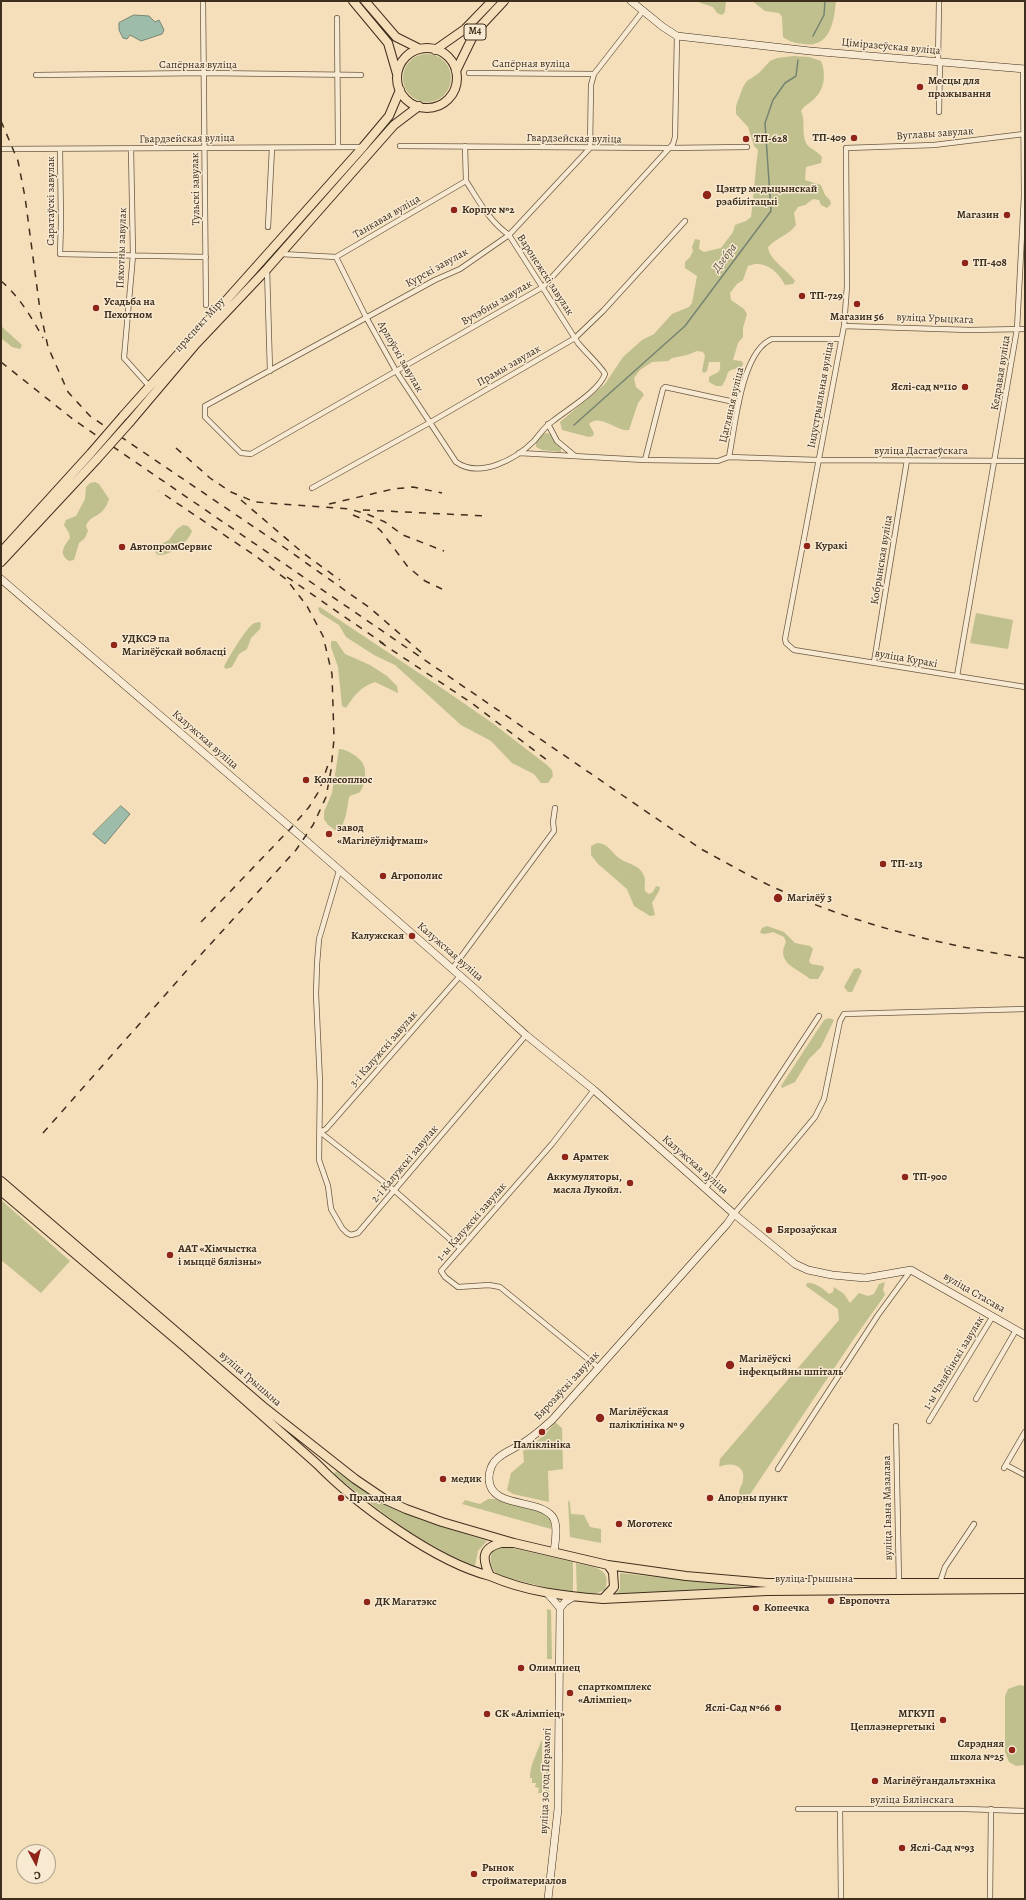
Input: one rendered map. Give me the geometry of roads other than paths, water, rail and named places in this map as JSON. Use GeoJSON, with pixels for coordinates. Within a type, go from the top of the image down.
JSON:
{"type":"FeatureCollection","features":[{"type":"Feature","properties":{"kind":"main road"},"geometry":{"type":"LineString","coordinates":[[353,1],[388,43],[398,75],[400,90],[406,98],[419,106],[434,107],[447,99],[456,86],[456,71],[449,58],[436,50],[420,49],[396,37],[365,1]]}},
{"type":"Feature","properties":{"kind":"main road","name":"М4"},"geometry":{"type":"LineString","coordinates":[[436,50],[465,29],[492,1]]}},
{"type":"Feature","properties":{"kind":"main road","name":"М4"},"geometry":{"type":"LineString","coordinates":[[456,71],[475,32],[504,1]]}},
{"type":"Feature","properties":{"kind":"main road"},"geometry":{"type":"LineString","coordinates":[[398,75],[403,60],[411,53],[420,49]]}},
{"type":"Feature","properties":{"kind":"main road","name":"праспект Міру"},"geometry":{"type":"LineString","coordinates":[[1,552],[363,147],[389,116],[400,90]]}},
{"type":"Feature","properties":{"kind":"main road","name":"праспект Міру"},"geometry":{"type":"LineString","coordinates":[[1,562],[98,459],[196,344],[267,269],[394,124],[419,106]]}},
{"type":"Feature","properties":{"kind":"main road","name":"вуліца Грышына"},"geometry":{"type":"LineString","coordinates":[[1,1181],[266,1408],[355,1479],[386,1500],[406,1509],[442,1522],[514,1543],[608,1564],[750,1582],[1025,1589]]}},
{"type":"Feature","properties":{"kind":"main road","name":"вуліца Грышына"},"geometry":{"type":"LineString","coordinates":[[1,1191],[186,1348],[317,1464],[333,1481],[423,1545],[474,1572],[548,1594],[603,1599],[899,1586],[940,1582],[1025,1583]]}},
{"type":"Feature","properties":{"kind":"main road"},"geometry":{"type":"LineString","coordinates":[[490,1576],[484,1558],[487,1550],[492,1545],[514,1543]]}},
{"type":"Feature","properties":{"kind":"main road"},"geometry":{"type":"LineString","coordinates":[[603,1599],[614,1586],[613,1572],[608,1564]]}},
{"type":"Feature","properties":{"kind":"street","name":"Тульскі завулак"},"geometry":{"type":"LineString","coordinates":[[203,1],[206,305]]}},
{"type":"Feature","properties":{"kind":"street"},"geometry":{"type":"LineString","coordinates":[[631,1],[663,27],[677,36]]}},
{"type":"Feature","properties":{"kind":"street"},"geometry":{"type":"LineString","coordinates":[[939,1],[939,112]]}},
{"type":"Feature","properties":{"kind":"street"},"geometry":{"type":"LineString","coordinates":[[590,148],[591,85],[594,74],[643,11]]}},
{"type":"Feature","properties":{"kind":"street"},"geometry":{"type":"LineString","coordinates":[[337,18],[338,147]]}},
{"type":"Feature","properties":{"kind":"street","name":"Ціміразеўская вуліца"},"geometry":{"type":"LineString","coordinates":[[677,36],[939,62],[1024,68]]}},
{"type":"Feature","properties":{"kind":"street","name":"Вучэбны завулак"},"geometry":{"type":"LineString","coordinates":[[205,417],[241,453],[251,454],[543,287],[672,144],[675,137],[677,36]]}},
{"type":"Feature","properties":{"kind":"street","name":"Кедравая вуліца"},"geometry":{"type":"LineString","coordinates":[[957,676],[1017,329],[1024,196],[1024,68]]}},
{"type":"Feature","properties":{"kind":"street","name":"Сапёрная вуліца"},"geometry":{"type":"LineString","coordinates":[[36,74],[204,73],[361,75]]}},
{"type":"Feature","properties":{"kind":"street","name":"Сапёрная вуліца"},"geometry":{"type":"LineString","coordinates":[[469,73],[594,74]]}},
{"type":"Feature","properties":{"kind":"street","name":"Вуглавы завулак"},"geometry":{"type":"LineString","coordinates":[[846,148],[934,145],[1024,134]]}},
{"type":"Feature","properties":{"kind":"street","name":"Гвардзейская вуліца"},"geometry":{"type":"LineString","coordinates":[[400,146],[590,148],[747,147]]}},
{"type":"Feature","properties":{"kind":"street"},"geometry":{"type":"LineString","coordinates":[[465,146],[466,181]]}},
{"type":"Feature","properties":{"kind":"street","name":"Гвардзейская вуліца"},"geometry":{"type":"LineString","coordinates":[[1,149],[374,147]]}},
{"type":"Feature","properties":{"kind":"street"},"geometry":{"type":"LineString","coordinates":[[268,227],[272,148]]}},
{"type":"Feature","properties":{"kind":"street","name":"Курскі завулак"},"geometry":{"type":"LineString","coordinates":[[205,417],[205,406],[366,317],[435,280],[460,269],[509,235],[590,148]]}},
{"type":"Feature","properties":{"kind":"street","name":"Індустрыяльная вуліца"},"geometry":{"type":"LineString","coordinates":[[786,643],[785,632],[840,339],[844,326],[847,286],[846,148]]}},
{"type":"Feature","properties":{"kind":"street","name":"Саратаўскі завулак"},"geometry":{"type":"LineString","coordinates":[[60,149],[60,254],[133,255]]}},
{"type":"Feature","properties":{"kind":"street","name":"Пяхотны завулак"},"geometry":{"type":"LineString","coordinates":[[131,149],[134,223],[133,255],[124,358],[150,387]]}},
{"type":"Feature","properties":{"kind":"street","name":"Варонежскі завулак"},"geometry":{"type":"LineString","coordinates":[[466,181],[489,218],[496,226],[509,235],[575,338],[591,358],[601,367],[605,374],[603,380],[548,424]]}},
{"type":"Feature","properties":{"kind":"street","name":"Танкавая вуліца"},"geometry":{"type":"LineString","coordinates":[[336,257],[466,181]]}},
{"type":"Feature","properties":{"kind":"street","name":"Прамы завулак"},"geometry":{"type":"LineString","coordinates":[[312,488],[429,423],[575,338],[608,306],[685,221]]}},
{"type":"Feature","properties":{"kind":"street"},"geometry":{"type":"LineString","coordinates":[[280,254],[336,257]]}},
{"type":"Feature","properties":{"kind":"street"},"geometry":{"type":"LineString","coordinates":[[133,255],[206,257]]}},
{"type":"Feature","properties":{"kind":"street","name":"Арлоўскі завулак"},"geometry":{"type":"LineString","coordinates":[[336,257],[366,317],[396,371],[456,462],[462,466],[474,469],[488,467],[519,453]]}},
{"type":"Feature","properties":{"kind":"street"},"geometry":{"type":"LineString","coordinates":[[267,269],[270,371]]}},
{"type":"Feature","properties":{"kind":"street","name":"вуліца Урыцкага"},"geometry":{"type":"LineString","coordinates":[[844,326],[970,330],[1025,329]]}},
{"type":"Feature","properties":{"kind":"street","name":"Цагляная вуліца"},"geometry":{"type":"LineString","coordinates":[[729,457],[739,403],[750,364],[758,350],[766,341],[772,339],[840,339]]}},
{"type":"Feature","properties":{"kind":"street"},"geometry":{"type":"LineString","coordinates":[[645,460],[663,389],[665,387],[739,403]]}},
{"type":"Feature","properties":{"kind":"street"},"geometry":{"type":"LineString","coordinates":[[519,453],[534,441],[548,424],[557,441],[575,456]]}},
{"type":"Feature","properties":{"kind":"street","name":"Цагляная вуліца"},"geometry":{"type":"LineString","coordinates":[[519,453],[645,460],[718,460],[729,457],[818,460]]}},
{"type":"Feature","properties":{"kind":"street","name":"вуліца Дастаеўскага"},"geometry":{"type":"LineString","coordinates":[[818,460],[1025,461]]}},
{"type":"Feature","properties":{"kind":"street","name":"Кобрынская вуліца"},"geometry":{"type":"LineString","coordinates":[[874,662],[907,460]]}},
{"type":"Feature","properties":{"kind":"street","name":"Калужская вуліца"},"geometry":{"type":"LineString","coordinates":[[1,579],[304,839],[526,1035],[594,1090],[734,1214],[795,1264],[808,1270],[832,1276],[865,1278],[911,1270]]}},
{"type":"Feature","properties":{"kind":"street","name":"вуліца Куракі"},"geometry":{"type":"LineString","coordinates":[[786,643],[794,650],[1025,687]]}},
{"type":"Feature","properties":{"kind":"street"},"geometry":{"type":"LineString","coordinates":[[452,969],[554,831],[553,822],[555,808]]}},
{"type":"Feature","properties":{"kind":"street"},"geometry":{"type":"LineString","coordinates":[[339,871],[319,940],[317,964],[316,994],[320,1132],[395,1191],[460,1248]]}},
{"type":"Feature","properties":{"kind":"street","name":"3-і Калужскі завулак"},"geometry":{"type":"LineString","coordinates":[[320,1132],[326,1129],[460,976]]}},
{"type":"Feature","properties":{"kind":"street"},"geometry":{"type":"LineString","coordinates":[[734,1214],[815,1117],[824,1098],[840,1021],[844,1014],[1025,1009]]}},
{"type":"Feature","properties":{"kind":"street"},"geometry":{"type":"LineString","coordinates":[[706,1188],[819,1016]]}},
{"type":"Feature","properties":{"kind":"street","name":"2-і Калужскі завулак"},"geometry":{"type":"LineString","coordinates":[[320,1132],[319,1160],[321,1172],[328,1186],[331,1209],[342,1228],[351,1235],[358,1233],[526,1035]]}},
{"type":"Feature","properties":{"kind":"street","name":"1-ы Калужскі завулак"},"geometry":{"type":"LineString","coordinates":[[594,1090],[548,1149],[441,1271],[444,1277],[458,1287],[489,1285],[500,1286],[599,1368]]}},
{"type":"Feature","properties":{"kind":"street","name":"Бярозаўскі завулак"},"geometry":{"type":"LineString","coordinates":[[554,1552],[556,1523],[553,1516],[530,1505],[507,1500],[497,1495],[489,1484],[490,1470],[497,1459],[540,1431],[599,1368],[727,1224],[734,1214]]}},
{"type":"Feature","properties":{"kind":"street"},"geometry":{"type":"LineString","coordinates":[[778,1469],[878,1315],[911,1270]]}},
{"type":"Feature","properties":{"kind":"street","name":"вуліца Стасава"},"geometry":{"type":"LineString","coordinates":[[911,1270],[1025,1335]]}},
{"type":"Feature","properties":{"kind":"street","name":"1-ы Чэлябінскі завулак"},"geometry":{"type":"LineString","coordinates":[[929,1420],[993,1316]]}},
{"type":"Feature","properties":{"kind":"street"},"geometry":{"type":"LineString","coordinates":[[976,1399],[1016,1330]]}},
{"type":"Feature","properties":{"kind":"street","name":"вуліца Iвана Мазалава"},"geometry":{"type":"LineString","coordinates":[[896,1426],[899,1586]]}},
{"type":"Feature","properties":{"kind":"street"},"geometry":{"type":"LineString","coordinates":[[1025,1432],[1005,1467],[1025,1475]]}},
{"type":"Feature","properties":{"kind":"street"},"geometry":{"type":"LineString","coordinates":[[940,1582],[945,1567],[974,1524]]}},
{"type":"Feature","properties":{"kind":"street"},"geometry":{"type":"LineString","coordinates":[[548,1594],[560,1608],[573,1597]]}},
{"type":"Feature","properties":{"kind":"street","name":"вуліца 30 год Перамогі"},"geometry":{"type":"LineString","coordinates":[[548,1899],[558,1809],[560,1608]]}},
{"type":"Feature","properties":{"kind":"street","name":"вуліца Бялінскага"},"geometry":{"type":"LineString","coordinates":[[798,1809],[991,1809],[1025,1811]]}},
{"type":"Feature","properties":{"kind":"street"},"geometry":{"type":"LineString","coordinates":[[990,1899],[991,1809]]}},
{"type":"Feature","properties":{"kind":"street"},"geometry":{"type":"LineString","coordinates":[[840,1810],[841,1899]]}},
{"type":"Feature","properties":{"kind":"waterway","name":"Дзебра"},"geometry":{"type":"LineString","coordinates":[[813,36],[824,15],[825,1]]}},
{"type":"Feature","properties":{"kind":"waterway","name":"Дзебра"},"geometry":{"type":"LineString","coordinates":[[574,425],[685,326],[771,211],[765,123],[773,100],[785,83],[796,76],[798,60]]}},
{"type":"Feature","properties":{"kind":"railway"},"geometry":{"type":"LineString","coordinates":[[1,121],[18,161],[25,197],[40,310],[48,347],[68,392],[90,416],[285,548],[370,608],[423,654]]}},
{"type":"Feature","properties":{"kind":"railway"},"geometry":{"type":"LineString","coordinates":[[1,281],[19,300],[30,315],[43,338]]}},
{"type":"Feature","properties":{"kind":"railway"},"geometry":{"type":"LineString","coordinates":[[1,362],[74,420],[701,849],[772,886],[841,914],[871,924],[932,940],[1025,958]]}},
{"type":"Feature","properties":{"kind":"railway"},"geometry":{"type":"LineString","coordinates":[[176,448],[210,478],[231,492],[255,502],[349,509],[367,514],[385,522],[403,535],[444,551]]}},
{"type":"Feature","properties":{"kind":"railway"},"geometry":{"type":"LineString","coordinates":[[329,504],[393,489],[413,487],[442,493]]}},
{"type":"Feature","properties":{"kind":"railway"},"geometry":{"type":"LineString","coordinates":[[43,1133],[196,960],[296,850],[313,825],[326,797],[331,770],[334,739],[332,674],[323,636],[307,606],[287,580],[257,557],[159,491]]}},
{"type":"Feature","properties":{"kind":"railway"},"geometry":{"type":"LineString","coordinates":[[241,500],[303,553],[340,580]]}},
{"type":"Feature","properties":{"kind":"railway"},"geometry":{"type":"LineString","coordinates":[[363,510],[487,516]]}},
{"type":"Feature","properties":{"kind":"railway"},"geometry":{"type":"LineString","coordinates":[[353,515],[372,523],[381,531],[408,567],[425,581],[442,589]]}},
{"type":"Feature","properties":{"kind":"railway"},"geometry":{"type":"LineString","coordinates":[[287,577],[384,644]]}},
{"type":"Feature","properties":{"kind":"railway"},"geometry":{"type":"LineString","coordinates":[[380,642],[473,704],[551,763]]}},
{"type":"Feature","properties":{"kind":"railway"},"geometry":{"type":"LineString","coordinates":[[201,922],[291,828],[309,807],[319,791],[328,765]]}},
{"type":"Feature","properties":{"kind":"place","name":"Месцы для пражывання"},"geometry":{"type":"Point","coordinates":[920,87]}},
{"type":"Feature","properties":{"kind":"place","name":"ТП-409"},"geometry":{"type":"Point","coordinates":[854,138]}},
{"type":"Feature","properties":{"kind":"place","name":"ТП-628"},"geometry":{"type":"Point","coordinates":[746,139]}},
{"type":"Feature","properties":{"kind":"place","name":"Цэнтр медыцынскай рэабілітацыі"},"geometry":{"type":"Point","coordinates":[707,195]}},
{"type":"Feature","properties":{"kind":"place","name":"Корпус №2"},"geometry":{"type":"Point","coordinates":[454,210]}},
{"type":"Feature","properties":{"kind":"place","name":"Магазин"},"geometry":{"type":"Point","coordinates":[1007,215]}},
{"type":"Feature","properties":{"kind":"place","name":"ТП-408"},"geometry":{"type":"Point","coordinates":[965,263]}},
{"type":"Feature","properties":{"kind":"place","name":"ТП-729"},"geometry":{"type":"Point","coordinates":[802,296]}},
{"type":"Feature","properties":{"kind":"place","name":"Магазин 56"},"geometry":{"type":"Point","coordinates":[857,304]}},
{"type":"Feature","properties":{"kind":"place","name":"Усадьба на Пехотном"},"geometry":{"type":"Point","coordinates":[96,308]}},
{"type":"Feature","properties":{"kind":"place","name":"Яслі-сад №110"},"geometry":{"type":"Point","coordinates":[965,387]}},
{"type":"Feature","properties":{"kind":"place","name":"Куракі"},"geometry":{"type":"Point","coordinates":[807,546]}},
{"type":"Feature","properties":{"kind":"place","name":"АвтопромСервис"},"geometry":{"type":"Point","coordinates":[122,547]}},
{"type":"Feature","properties":{"kind":"place","name":"УДКСЭ па Магілёўскай вобласці"},"geometry":{"type":"Point","coordinates":[114,645]}},
{"type":"Feature","properties":{"kind":"place","name":"Колесоплюс"},"geometry":{"type":"Point","coordinates":[306,780]}},
{"type":"Feature","properties":{"kind":"place","name":"завод «Магілёўліфтмаш»"},"geometry":{"type":"Point","coordinates":[329,834]}},
{"type":"Feature","properties":{"kind":"place","name":"ТП-213"},"geometry":{"type":"Point","coordinates":[883,864]}},
{"type":"Feature","properties":{"kind":"place","name":"Агрополис"},"geometry":{"type":"Point","coordinates":[383,876]}},
{"type":"Feature","properties":{"kind":"place","name":"Магілёў 3"},"geometry":{"type":"Point","coordinates":[778,898]}},
{"type":"Feature","properties":{"kind":"place","name":"Калужская"},"geometry":{"type":"Point","coordinates":[412,936]}},
{"type":"Feature","properties":{"kind":"place","name":"Армтек"},"geometry":{"type":"Point","coordinates":[565,1157]}},
{"type":"Feature","properties":{"kind":"place","name":"ТП-900"},"geometry":{"type":"Point","coordinates":[905,1177]}},
{"type":"Feature","properties":{"kind":"place","name":"Аккумуляторы, масла Лукойл."},"geometry":{"type":"Point","coordinates":[630,1183]}},
{"type":"Feature","properties":{"kind":"place","name":"Бярозаўская"},"geometry":{"type":"Point","coordinates":[769,1230]}},
{"type":"Feature","properties":{"kind":"place","name":"ААТ «Хімчыстка і мыццё бялізны»"},"geometry":{"type":"Point","coordinates":[170,1255]}},
{"type":"Feature","properties":{"kind":"place","name":"Магілёўскі інфекцыйны шпіталь"},"geometry":{"type":"Point","coordinates":[730,1365]}},
{"type":"Feature","properties":{"kind":"place","name":"Магілёўская паліклініка № 9"},"geometry":{"type":"Point","coordinates":[600,1418]}},
{"type":"Feature","properties":{"kind":"place","name":"Паліклініка"},"geometry":{"type":"Point","coordinates":[542,1432]}},
{"type":"Feature","properties":{"kind":"place","name":"медик"},"geometry":{"type":"Point","coordinates":[443,1479]}},
{"type":"Feature","properties":{"kind":"place","name":"Прахадная"},"geometry":{"type":"Point","coordinates":[341,1498]}},
{"type":"Feature","properties":{"kind":"place","name":"Апорны пункт"},"geometry":{"type":"Point","coordinates":[710,1498]}},
{"type":"Feature","properties":{"kind":"place","name":"Моготекс"},"geometry":{"type":"Point","coordinates":[619,1524]}},
{"type":"Feature","properties":{"kind":"place","name":"Европочта"},"geometry":{"type":"Point","coordinates":[831,1601]}},
{"type":"Feature","properties":{"kind":"place","name":"ДК Магатэкс"},"geometry":{"type":"Point","coordinates":[367,1602]}},
{"type":"Feature","properties":{"kind":"place","name":"Копеечка"},"geometry":{"type":"Point","coordinates":[756,1608]}},
{"type":"Feature","properties":{"kind":"place","name":"Олимпиец"},"geometry":{"type":"Point","coordinates":[521,1668]}},
{"type":"Feature","properties":{"kind":"place","name":"спарткомплекс «Алімпіец»"},"geometry":{"type":"Point","coordinates":[570,1693]}},
{"type":"Feature","properties":{"kind":"place","name":"Яслі-Сад №66"},"geometry":{"type":"Point","coordinates":[778,1708]}},
{"type":"Feature","properties":{"kind":"place","name":"СК «Алімпіец»"},"geometry":{"type":"Point","coordinates":[487,1714]}},
{"type":"Feature","properties":{"kind":"place","name":"МГКУП Цеплаэнергетыкі"},"geometry":{"type":"Point","coordinates":[943,1720]}},
{"type":"Feature","properties":{"kind":"place","name":"Сярэдняя школа №25"},"geometry":{"type":"Point","coordinates":[1012,1750]}},
{"type":"Feature","properties":{"kind":"place","name":"Магілёўгандальтэхніка"},"geometry":{"type":"Point","coordinates":[875,1781]}},
{"type":"Feature","properties":{"kind":"place","name":"Яслі-Сад №93"},"geometry":{"type":"Point","coordinates":[902,1848]}},
{"type":"Feature","properties":{"kind":"place","name":"Рынок стройматериалов"},"geometry":{"type":"Point","coordinates":[474,1874]}}]}
